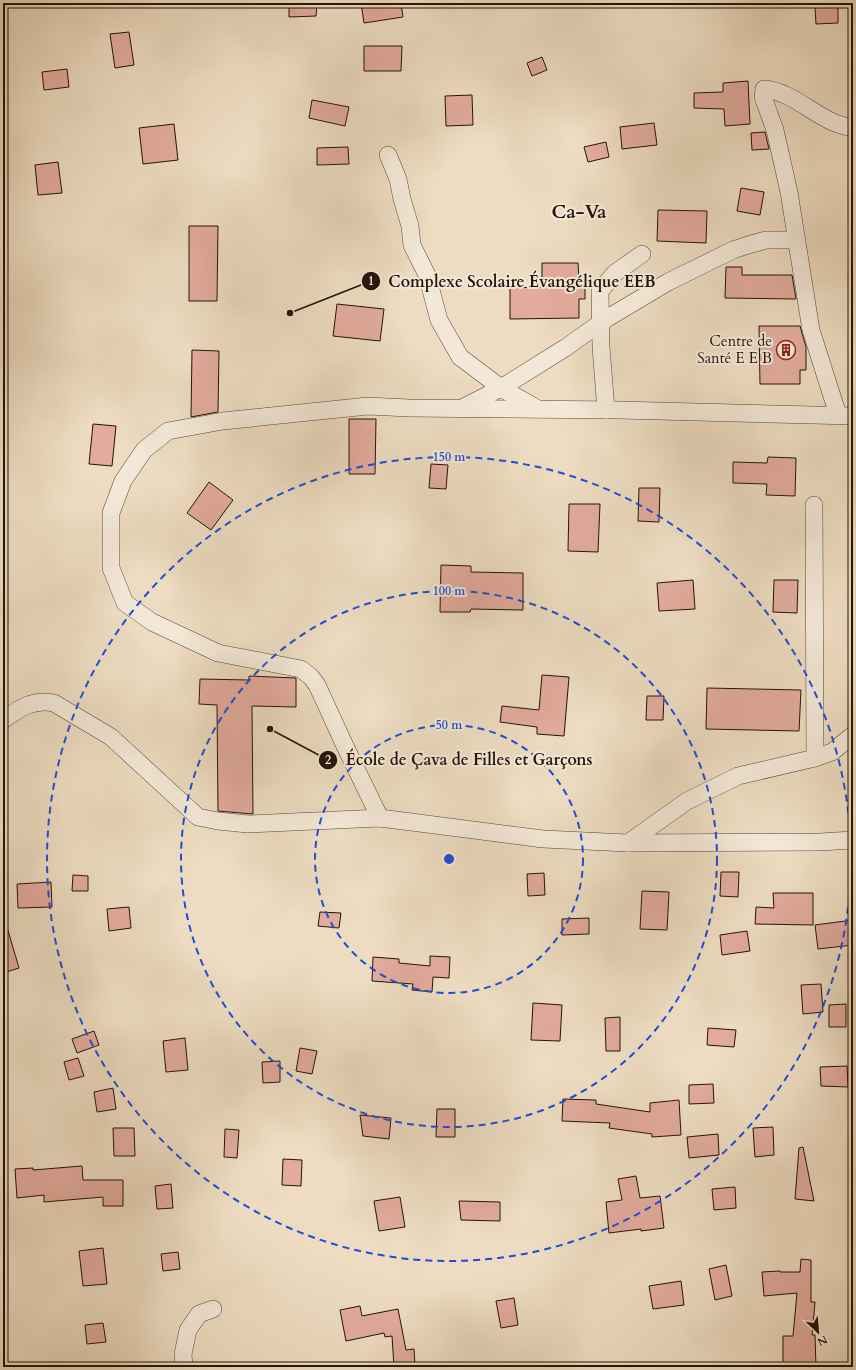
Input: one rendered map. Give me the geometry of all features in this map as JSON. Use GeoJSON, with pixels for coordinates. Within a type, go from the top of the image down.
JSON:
{"type":"FeatureCollection","features":[{"type":"Feature","properties":{"kind":"street"},"geometry":{"type":"LineString","coordinates":[[380,818],[317,685],[311,677],[300,669],[218,653],[152,622],[125,603],[111,568],[111,513],[124,481],[144,450],[168,431],[223,421],[368,406],[846,415],[811,330],[789,192],[775,130],[763,97],[764,89],[772,90],[785,95],[835,123],[853,128]]}},
{"type":"Feature","properties":{"kind":"street"},"geometry":{"type":"LineString","coordinates":[[388,155],[398,179],[410,226],[412,244],[427,275],[439,320],[460,356],[501,388],[539,410]]}},
{"type":"Feature","properties":{"kind":"street"},"geometry":{"type":"LineString","coordinates":[[462,408],[501,388],[565,348],[600,323],[668,282],[733,250],[766,240],[796,240]]}},
{"type":"Feature","properties":{"kind":"street"},"geometry":{"type":"LineString","coordinates":[[606,410],[600,323],[600,291],[615,273],[642,254]]}},
{"type":"Feature","properties":{"kind":"street"},"geometry":{"type":"LineString","coordinates":[[814,505],[815,758]]}},
{"type":"Feature","properties":{"kind":"street"},"geometry":{"type":"LineString","coordinates":[[3,720],[29,704],[43,701],[54,704],[111,737],[198,817],[218,821],[248,824],[380,818],[543,839],[628,843],[820,842],[853,840]]}},
{"type":"Feature","properties":{"kind":"street"},"geometry":{"type":"LineString","coordinates":[[628,843],[687,801],[738,776],[815,758],[832,752],[853,735]]}},
{"type":"Feature","properties":{"kind":"street"},"geometry":{"type":"LineString","coordinates":[[184,1367],[183,1354],[188,1330],[199,1314],[213,1309]]}},
{"type":"Feature","properties":{"kind":"building"},"geometry":{"type":"Polygon","coordinates":[[[289,3],[317,3],[316,16],[289,17],[289,3]]]}},
{"type":"Feature","properties":{"kind":"building"},"geometry":{"type":"Polygon","coordinates":[[[361,3],[401,3],[403,17],[364,23],[361,3]]]}},
{"type":"Feature","properties":{"kind":"building"},"geometry":{"type":"Polygon","coordinates":[[[838,6],[838,23],[816,24],[815,7],[838,6]]]}},
{"type":"Feature","properties":{"kind":"building"},"geometry":{"type":"Polygon","coordinates":[[[129,32],[134,65],[115,68],[110,34],[129,32]]]}},
{"type":"Feature","properties":{"kind":"building"},"geometry":{"type":"Polygon","coordinates":[[[364,46],[402,46],[401,71],[364,71],[364,46]]]}},
{"type":"Feature","properties":{"kind":"building"},"geometry":{"type":"Polygon","coordinates":[[[542,57],[547,70],[532,76],[527,63],[542,57]]]}},
{"type":"Feature","properties":{"kind":"building"},"geometry":{"type":"Polygon","coordinates":[[[67,69],[69,87],[44,90],[42,72],[67,69]]]}},
{"type":"Feature","properties":{"kind":"building"},"geometry":{"type":"Polygon","coordinates":[[[748,81],[750,124],[725,126],[724,109],[694,108],[694,93],[723,92],[723,83],[748,81]]]}},
{"type":"Feature","properties":{"kind":"building"},"geometry":{"type":"Polygon","coordinates":[[[472,95],[473,125],[446,126],[445,96],[472,95]]]}},
{"type":"Feature","properties":{"kind":"building"},"geometry":{"type":"Polygon","coordinates":[[[312,100],[349,107],[345,126],[309,118],[312,100]]]}},
{"type":"Feature","properties":{"kind":"building"},"geometry":{"type":"Polygon","coordinates":[[[654,123],[657,145],[622,149],[620,127],[654,123]]]}},
{"type":"Feature","properties":{"kind":"building"},"geometry":{"type":"Polygon","coordinates":[[[174,124],[178,160],[143,164],[139,128],[174,124]]]}},
{"type":"Feature","properties":{"kind":"building"},"geometry":{"type":"Polygon","coordinates":[[[765,132],[769,149],[752,150],[751,133],[765,132]]]}},
{"type":"Feature","properties":{"kind":"building"},"geometry":{"type":"Polygon","coordinates":[[[606,142],[609,157],[588,162],[584,147],[606,142]]]}},
{"type":"Feature","properties":{"kind":"building"},"geometry":{"type":"Polygon","coordinates":[[[348,147],[349,164],[317,165],[317,148],[348,147]]]}},
{"type":"Feature","properties":{"kind":"building"},"geometry":{"type":"Polygon","coordinates":[[[58,162],[62,193],[38,195],[35,165],[58,162]]]}},
{"type":"Feature","properties":{"kind":"building"},"geometry":{"type":"Polygon","coordinates":[[[741,188],[764,192],[760,215],[737,211],[741,188]]]}},
{"type":"Feature","properties":{"kind":"building"},"geometry":{"type":"Polygon","coordinates":[[[658,210],[707,211],[706,243],[657,241],[658,210]]]}},
{"type":"Feature","properties":{"kind":"building"},"geometry":{"type":"Polygon","coordinates":[[[189,226],[218,226],[217,301],[189,301],[189,226]]]}},
{"type":"Feature","properties":{"kind":"building"},"geometry":{"type":"Polygon","coordinates":[[[542,263],[578,263],[579,280],[585,279],[585,299],[579,299],[579,318],[510,319],[510,288],[542,287],[542,263]]]}},
{"type":"Feature","properties":{"kind":"building"},"geometry":{"type":"Polygon","coordinates":[[[726,267],[742,267],[742,275],[792,275],[796,299],[725,298],[726,267]]]}},
{"type":"Feature","properties":{"kind":"building"},"geometry":{"type":"Polygon","coordinates":[[[337,304],[384,309],[380,341],[333,336],[337,304]]]}},
{"type":"Feature","properties":{"kind":"building","name":"Centre de Santé E E B"},"geometry":{"type":"Polygon","coordinates":[[[759,326],[800,326],[806,347],[806,370],[800,370],[800,384],[760,384],[759,326]]]}},
{"type":"Feature","properties":{"kind":"building"},"geometry":{"type":"Polygon","coordinates":[[[192,350],[219,351],[218,412],[191,417],[192,350]]]}},
{"type":"Feature","properties":{"kind":"building"},"geometry":{"type":"Polygon","coordinates":[[[349,419],[376,419],[375,474],[349,474],[349,419]]]}},
{"type":"Feature","properties":{"kind":"building"},"geometry":{"type":"Polygon","coordinates":[[[93,424],[116,426],[112,466],[89,464],[93,424]]]}},
{"type":"Feature","properties":{"kind":"building"},"geometry":{"type":"Polygon","coordinates":[[[768,457],[796,458],[795,496],[766,495],[767,484],[733,483],[733,462],[767,463],[768,457]]]}},
{"type":"Feature","properties":{"kind":"building"},"geometry":{"type":"Polygon","coordinates":[[[431,464],[448,465],[446,489],[429,488],[431,464]]]}},
{"type":"Feature","properties":{"kind":"building"},"geometry":{"type":"Polygon","coordinates":[[[209,482],[233,500],[211,530],[187,513],[209,482]]]}},
{"type":"Feature","properties":{"kind":"building"},"geometry":{"type":"Polygon","coordinates":[[[639,488],[660,488],[659,522],[638,521],[639,488]]]}},
{"type":"Feature","properties":{"kind":"building"},"geometry":{"type":"Polygon","coordinates":[[[569,504],[600,504],[598,552],[568,551],[569,504]]]}},
{"type":"Feature","properties":{"kind":"building"},"geometry":{"type":"Polygon","coordinates":[[[441,565],[471,566],[471,572],[523,573],[523,610],[471,609],[470,612],[440,612],[441,565]]]}},
{"type":"Feature","properties":{"kind":"building"},"geometry":{"type":"Polygon","coordinates":[[[693,580],[695,609],[659,611],[657,583],[693,580]]]}},
{"type":"Feature","properties":{"kind":"building"},"geometry":{"type":"Polygon","coordinates":[[[774,580],[798,580],[797,613],[773,612],[774,580]]]}},
{"type":"Feature","properties":{"kind":"building"},"geometry":{"type":"Polygon","coordinates":[[[542,675],[569,677],[564,736],[537,734],[537,727],[500,722],[502,706],[539,710],[542,675]]]}},
{"type":"Feature","properties":{"kind":"building"},"geometry":{"type":"Polygon","coordinates":[[[249,676],[296,678],[296,707],[252,706],[253,814],[218,811],[217,705],[199,704],[200,679],[249,680],[249,676]]]}},
{"type":"Feature","properties":{"kind":"building"},"geometry":{"type":"Polygon","coordinates":[[[707,688],[801,690],[799,731],[706,729],[707,688]]]}},
{"type":"Feature","properties":{"kind":"building"},"geometry":{"type":"Polygon","coordinates":[[[647,696],[664,696],[663,720],[646,720],[647,696]]]}},
{"type":"Feature","properties":{"kind":"building"},"geometry":{"type":"Polygon","coordinates":[[[721,872],[739,872],[738,897],[720,896],[721,872]]]}},
{"type":"Feature","properties":{"kind":"building"},"geometry":{"type":"Polygon","coordinates":[[[544,873],[545,895],[528,896],[527,874],[544,873]]]}},
{"type":"Feature","properties":{"kind":"building"},"geometry":{"type":"Polygon","coordinates":[[[73,875],[88,876],[88,891],[72,891],[73,875]]]}},
{"type":"Feature","properties":{"kind":"building"},"geometry":{"type":"Polygon","coordinates":[[[51,882],[52,907],[18,908],[17,884],[51,882]]]}},
{"type":"Feature","properties":{"kind":"building"},"geometry":{"type":"Polygon","coordinates":[[[642,891],[669,892],[667,930],[640,929],[642,891]]]}},
{"type":"Feature","properties":{"kind":"building"},"geometry":{"type":"Polygon","coordinates":[[[773,893],[813,893],[813,925],[755,924],[756,907],[774,908],[773,893]]]}},
{"type":"Feature","properties":{"kind":"building"},"geometry":{"type":"Polygon","coordinates":[[[129,907],[131,928],[109,931],[107,909],[129,907]]]}},
{"type":"Feature","properties":{"kind":"building"},"geometry":{"type":"Polygon","coordinates":[[[320,912],[341,913],[339,928],[318,926],[320,912]]]}},
{"type":"Feature","properties":{"kind":"building"},"geometry":{"type":"Polygon","coordinates":[[[589,918],[589,934],[562,935],[562,919],[589,918]]]}},
{"type":"Feature","properties":{"kind":"building"},"geometry":{"type":"Polygon","coordinates":[[[853,920],[853,945],[818,949],[815,925],[853,920]]]}},
{"type":"Feature","properties":{"kind":"building"},"geometry":{"type":"Polygon","coordinates":[[[7,927],[19,968],[3,973],[3,928],[7,927]]]}},
{"type":"Feature","properties":{"kind":"building"},"geometry":{"type":"Polygon","coordinates":[[[747,931],[750,951],[722,955],[720,935],[747,931]]]}},
{"type":"Feature","properties":{"kind":"building"},"geometry":{"type":"Polygon","coordinates":[[[430,956],[450,957],[449,978],[433,977],[432,992],[412,990],[413,984],[372,981],[373,957],[399,959],[399,963],[430,966],[430,956]]]}},
{"type":"Feature","properties":{"kind":"building"},"geometry":{"type":"Polygon","coordinates":[[[821,984],[823,1012],[803,1014],[801,985],[821,984]]]}},
{"type":"Feature","properties":{"kind":"building"},"geometry":{"type":"Polygon","coordinates":[[[533,1003],[562,1005],[560,1041],[531,1040],[533,1003]]]}},
{"type":"Feature","properties":{"kind":"building"},"geometry":{"type":"Polygon","coordinates":[[[846,1004],[846,1027],[829,1027],[829,1005],[846,1004]]]}},
{"type":"Feature","properties":{"kind":"building"},"geometry":{"type":"Polygon","coordinates":[[[620,1017],[620,1051],[606,1051],[605,1018],[620,1017]]]}},
{"type":"Feature","properties":{"kind":"building"},"geometry":{"type":"Polygon","coordinates":[[[708,1028],[736,1030],[734,1047],[707,1045],[708,1028]]]}},
{"type":"Feature","properties":{"kind":"building"},"geometry":{"type":"Polygon","coordinates":[[[94,1031],[99,1045],[77,1053],[72,1039],[94,1031]]]}},
{"type":"Feature","properties":{"kind":"building"},"geometry":{"type":"Polygon","coordinates":[[[185,1038],[188,1070],[166,1072],[163,1041],[185,1038]]]}},
{"type":"Feature","properties":{"kind":"building"},"geometry":{"type":"Polygon","coordinates":[[[300,1048],[317,1051],[312,1074],[296,1071],[300,1048]]]}},
{"type":"Feature","properties":{"kind":"building"},"geometry":{"type":"Polygon","coordinates":[[[78,1058],[84,1076],[69,1080],[64,1062],[78,1058]]]}},
{"type":"Feature","properties":{"kind":"building"},"geometry":{"type":"Polygon","coordinates":[[[280,1061],[280,1082],[263,1083],[262,1062],[280,1061]]]}},
{"type":"Feature","properties":{"kind":"building"},"geometry":{"type":"Polygon","coordinates":[[[847,1066],[848,1087],[821,1086],[820,1067],[847,1066]]]}},
{"type":"Feature","properties":{"kind":"building"},"geometry":{"type":"Polygon","coordinates":[[[713,1084],[714,1103],[689,1104],[689,1085],[713,1084]]]}},
{"type":"Feature","properties":{"kind":"building"},"geometry":{"type":"Polygon","coordinates":[[[113,1088],[116,1109],[97,1112],[94,1092],[113,1088]]]}},
{"type":"Feature","properties":{"kind":"building"},"geometry":{"type":"Polygon","coordinates":[[[563,1099],[596,1100],[596,1104],[650,1112],[650,1103],[679,1100],[681,1135],[652,1137],[652,1134],[609,1128],[610,1123],[562,1121],[563,1099]]]}},
{"type":"Feature","properties":{"kind":"building"},"geometry":{"type":"Polygon","coordinates":[[[437,1109],[455,1109],[455,1137],[436,1137],[437,1109]]]}},
{"type":"Feature","properties":{"kind":"building"},"geometry":{"type":"Polygon","coordinates":[[[360,1115],[391,1118],[389,1139],[363,1136],[360,1115]]]}},
{"type":"Feature","properties":{"kind":"building"},"geometry":{"type":"Polygon","coordinates":[[[773,1127],[774,1155],[755,1157],[753,1128],[773,1127]]]}},
{"type":"Feature","properties":{"kind":"building"},"geometry":{"type":"Polygon","coordinates":[[[113,1128],[134,1128],[135,1156],[114,1156],[113,1128]]]}},
{"type":"Feature","properties":{"kind":"building"},"geometry":{"type":"Polygon","coordinates":[[[225,1129],[239,1130],[237,1158],[224,1157],[225,1129]]]}},
{"type":"Feature","properties":{"kind":"building"},"geometry":{"type":"Polygon","coordinates":[[[718,1134],[719,1155],[689,1158],[687,1137],[718,1134]]]}},
{"type":"Feature","properties":{"kind":"building"},"geometry":{"type":"Polygon","coordinates":[[[803,1147],[814,1201],[795,1199],[799,1148],[803,1147]]]}},
{"type":"Feature","properties":{"kind":"building"},"geometry":{"type":"Polygon","coordinates":[[[283,1159],[302,1160],[301,1186],[282,1185],[283,1159]]]}},
{"type":"Feature","properties":{"kind":"building"},"geometry":{"type":"Polygon","coordinates":[[[82,1166],[83,1180],[123,1180],[123,1206],[103,1206],[103,1197],[44,1202],[44,1195],[17,1198],[15,1169],[33,1168],[33,1170],[82,1166]]]}},
{"type":"Feature","properties":{"kind":"building"},"geometry":{"type":"Polygon","coordinates":[[[636,1176],[640,1198],[660,1196],[664,1228],[609,1233],[606,1202],[622,1200],[618,1179],[636,1176]]]}},
{"type":"Feature","properties":{"kind":"building"},"geometry":{"type":"Polygon","coordinates":[[[171,1184],[173,1208],[157,1209],[155,1186],[171,1184]]]}},
{"type":"Feature","properties":{"kind":"building"},"geometry":{"type":"Polygon","coordinates":[[[735,1187],[736,1208],[714,1210],[712,1189],[735,1187]]]}},
{"type":"Feature","properties":{"kind":"building"},"geometry":{"type":"Polygon","coordinates":[[[400,1197],[405,1227],[379,1231],[374,1201],[400,1197]]]}},
{"type":"Feature","properties":{"kind":"building"},"geometry":{"type":"Polygon","coordinates":[[[459,1201],[500,1202],[500,1221],[461,1220],[459,1201]]]}},
{"type":"Feature","properties":{"kind":"building"},"geometry":{"type":"Polygon","coordinates":[[[103,1248],[107,1284],[83,1286],[79,1251],[103,1248]]]}},
{"type":"Feature","properties":{"kind":"building"},"geometry":{"type":"Polygon","coordinates":[[[178,1252],[180,1269],[163,1271],[161,1254],[178,1252]]]}},
{"type":"Feature","properties":{"kind":"building"},"geometry":{"type":"Polygon","coordinates":[[[801,1259],[811,1260],[811,1302],[815,1302],[812,1335],[815,1335],[816,1367],[783,1367],[783,1336],[793,1336],[797,1293],[764,1296],[762,1272],[800,1272],[801,1259]]]}},
{"type":"Feature","properties":{"kind":"building"},"geometry":{"type":"Polygon","coordinates":[[[726,1265],[732,1296],[715,1300],[709,1269],[726,1265]]]}},
{"type":"Feature","properties":{"kind":"building"},"geometry":{"type":"Polygon","coordinates":[[[681,1281],[684,1305],[653,1309],[649,1286],[681,1281]]]}},
{"type":"Feature","properties":{"kind":"building"},"geometry":{"type":"Polygon","coordinates":[[[514,1298],[518,1325],[501,1328],[496,1301],[514,1298]]]}},
{"type":"Feature","properties":{"kind":"building"},"geometry":{"type":"Polygon","coordinates":[[[360,1306],[362,1316],[398,1309],[406,1350],[414,1349],[415,1367],[394,1367],[392,1336],[385,1337],[384,1333],[346,1341],[340,1310],[360,1306]]]}},
{"type":"Feature","properties":{"kind":"building"},"geometry":{"type":"Polygon","coordinates":[[[103,1323],[106,1342],[87,1344],[85,1325],[103,1323]]]}},
{"type":"Feature","properties":{"kind":"place","name":"Complexe Scolaire Évangélique EEB"},"geometry":{"type":"Point","coordinates":[290,313]}},
{"type":"Feature","properties":{"kind":"place","name":"Centre de Santé E E B"},"geometry":{"type":"Point","coordinates":[786,350]}},
{"type":"Feature","properties":{"kind":"place","name":"École de Çava de Filles et Garçons"},"geometry":{"type":"Point","coordinates":[270,729]}},
{"type":"Feature","properties":{"kind":"district","name":"Ca-Va"},"geometry":{"type":"Point","coordinates":[579,212]}}]}
